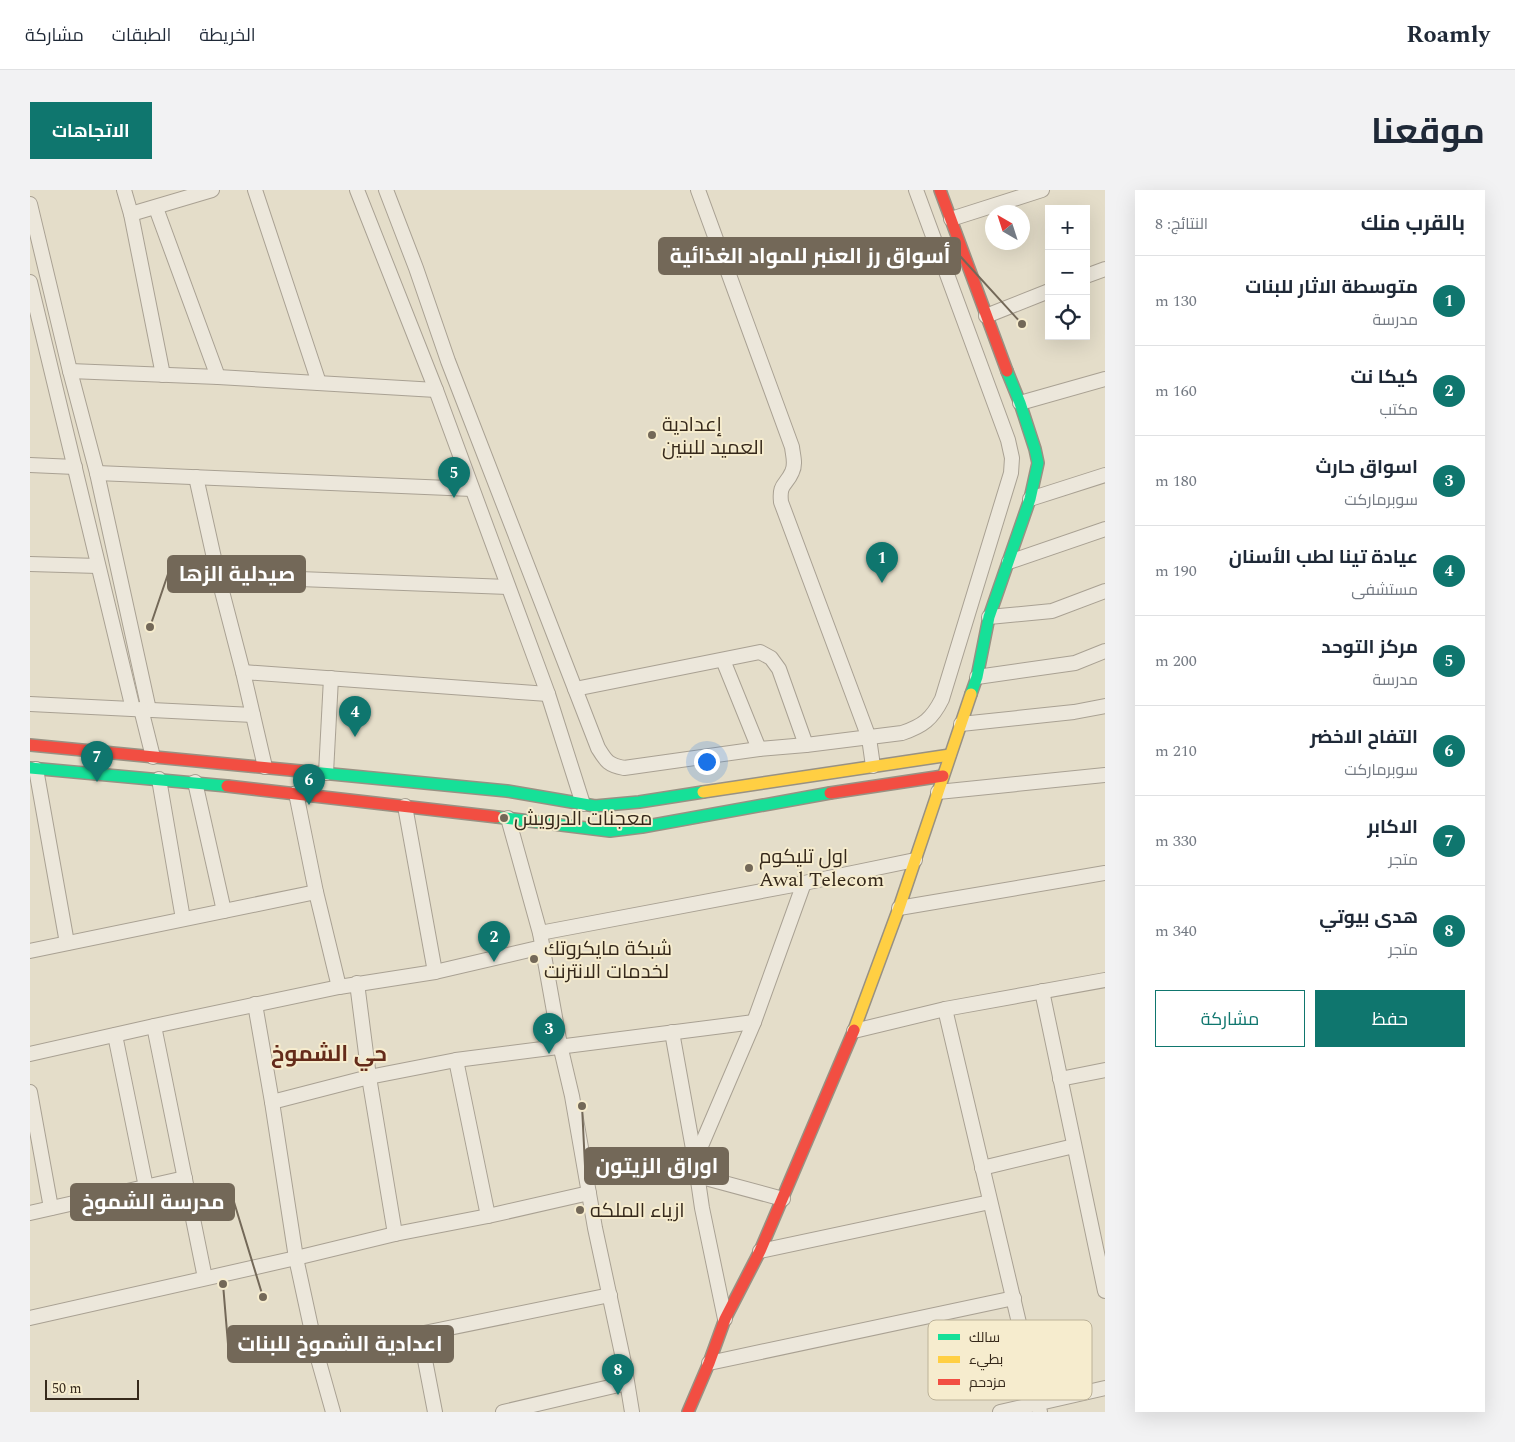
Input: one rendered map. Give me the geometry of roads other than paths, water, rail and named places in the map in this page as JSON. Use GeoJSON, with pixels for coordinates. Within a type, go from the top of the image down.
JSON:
{"type":"FeatureCollection","features":[{"type":"Feature","properties":{"kind":"street"},"geometry":{"type":"LineString","coordinates":[[124,190],[131,214],[162,375]]}},
{"type":"Feature","properties":{"kind":"street"},"geometry":{"type":"LineString","coordinates":[[131,214],[212,190]]}},
{"type":"Feature","properties":{"kind":"street"},"geometry":{"type":"LineString","coordinates":[[254,190],[320,383]]}},
{"type":"Feature","properties":{"kind":"street"},"geometry":{"type":"LineString","coordinates":[[357,190],[436,390],[548,694],[584,804]]}},
{"type":"Feature","properties":{"kind":"street"},"geometry":{"type":"LineString","coordinates":[[386,190],[416,268],[448,362],[598,748],[605,761],[613,766],[624,768],[759,749],[902,733],[927,721],[937,710],[1011,473],[1012,458],[1008,440],[916,190]]}},
{"type":"Feature","properties":{"kind":"street"},"geometry":{"type":"LineString","coordinates":[[698,190],[792,447],[793,471],[782,485],[780,492],[781,502],[869,738],[873,766]]}},
{"type":"Feature","properties":{"kind":"street"},"geometry":{"type":"LineString","coordinates":[[688,1412],[725,1319],[760,1251],[854,1031],[977,677],[990,617],[1030,499],[1038,463],[1020,403],[940,190]]}},
{"type":"Feature","properties":{"kind":"street"},"geometry":{"type":"LineString","coordinates":[[951,219],[1042,190]]}},
{"type":"Feature","properties":{"kind":"street"},"geometry":{"type":"LineString","coordinates":[[30,204],[108,522],[141,709]]}},
{"type":"Feature","properties":{"kind":"street"},"geometry":{"type":"LineString","coordinates":[[156,208],[218,377]]}},
{"type":"Feature","properties":{"kind":"street"},"geometry":{"type":"LineString","coordinates":[[1090,275],[1105,269]]}},
{"type":"Feature","properties":{"kind":"street"},"geometry":{"type":"LineString","coordinates":[[50,289],[32,289],[98,566],[141,709],[153,757]]}},
{"type":"Feature","properties":{"kind":"street"},"geometry":{"type":"LineString","coordinates":[[986,316],[1045,293]]}},
{"type":"Feature","properties":{"kind":"street"},"geometry":{"type":"LineString","coordinates":[[70,371],[218,377],[436,390]]}},
{"type":"Feature","properties":{"kind":"street"},"geometry":{"type":"LineString","coordinates":[[1020,403],[1105,379]]}},
{"type":"Feature","properties":{"kind":"street"},"geometry":{"type":"LineString","coordinates":[[30,465],[75,467]]}},
{"type":"Feature","properties":{"kind":"street"},"geometry":{"type":"LineString","coordinates":[[97,473],[472,489]]}},
{"type":"Feature","properties":{"kind":"street"},"geometry":{"type":"LineString","coordinates":[[1030,499],[1105,475]]}},
{"type":"Feature","properties":{"kind":"street"},"geometry":{"type":"LineString","coordinates":[[196,477],[265,768]]}},
{"type":"Feature","properties":{"kind":"street"},"geometry":{"type":"LineString","coordinates":[[89,526],[108,522]]}},
{"type":"Feature","properties":{"kind":"street"},"geometry":{"type":"LineString","coordinates":[[1010,562],[1105,529]]}},
{"type":"Feature","properties":{"kind":"street"},"geometry":{"type":"LineString","coordinates":[[30,564],[98,566]]}},
{"type":"Feature","properties":{"kind":"street"},"geometry":{"type":"LineString","coordinates":[[218,576],[508,587]]}},
{"type":"Feature","properties":{"kind":"street"},"geometry":{"type":"LineString","coordinates":[[990,617],[1052,611],[1105,591]]}},
{"type":"Feature","properties":{"kind":"street"},"geometry":{"type":"LineString","coordinates":[[977,677],[1075,663],[1105,651]]}},
{"type":"Feature","properties":{"kind":"street"},"geometry":{"type":"LineString","coordinates":[[575,689],[760,652],[770,658],[779,668],[806,745]]}},
{"type":"Feature","properties":{"kind":"street"},"geometry":{"type":"LineString","coordinates":[[723,660],[759,749]]}},
{"type":"Feature","properties":{"kind":"street"},"geometry":{"type":"LineString","coordinates":[[243,672],[548,694]]}},
{"type":"Feature","properties":{"kind":"street"},"geometry":{"type":"LineString","coordinates":[[326,774],[331,678]]}},
{"type":"Feature","properties":{"kind":"street"},"geometry":{"type":"LineString","coordinates":[[30,704],[253,715]]}},
{"type":"Feature","properties":{"kind":"street"},"geometry":{"type":"LineString","coordinates":[[961,724],[1074,712],[1105,706]]}},
{"type":"Feature","properties":{"kind":"street"},"geometry":{"type":"LineString","coordinates":[[30,744],[326,774],[508,818],[610,831],[642,827],[858,788],[943,776]]}},
{"type":"Feature","properties":{"kind":"street"},"geometry":{"type":"LineString","coordinates":[[67,943],[33,768],[296,793],[507,791],[584,804],[614,805],[950,754]]}},
{"type":"Feature","properties":{"kind":"street"},"geometry":{"type":"LineString","coordinates":[[938,792],[1105,774]]}},
{"type":"Feature","properties":{"kind":"street"},"geometry":{"type":"LineString","coordinates":[[159,779],[183,919]]}},
{"type":"Feature","properties":{"kind":"street"},"geometry":{"type":"LineString","coordinates":[[195,782],[224,911]]}},
{"type":"Feature","properties":{"kind":"street"},"geometry":{"type":"LineString","coordinates":[[296,793],[316,892],[340,987]]}},
{"type":"Feature","properties":{"kind":"street"},"geometry":{"type":"LineString","coordinates":[[404,793],[435,972]]}},
{"type":"Feature","properties":{"kind":"street"},"geometry":{"type":"LineString","coordinates":[[508,818],[540,932],[560,1046],[572,1096],[632,1412]]}},
{"type":"Feature","properties":{"kind":"street"},"geometry":{"type":"LineString","coordinates":[[540,932],[804,883],[915,860]]}},
{"type":"Feature","properties":{"kind":"street"},"geometry":{"type":"LineString","coordinates":[[898,908],[1105,873]]}},
{"type":"Feature","properties":{"kind":"street"},"geometry":{"type":"LineString","coordinates":[[696,1160],[754,1022],[804,883]]}},
{"type":"Feature","properties":{"kind":"street"},"geometry":{"type":"LineString","coordinates":[[30,951],[316,892]]}},
{"type":"Feature","properties":{"kind":"street"},"geometry":{"type":"LineString","coordinates":[[30,1054],[255,1004],[357,983],[435,972],[542,947]]}},
{"type":"Feature","properties":{"kind":"street"},"geometry":{"type":"LineString","coordinates":[[854,1031],[944,1009],[1105,980]]}},
{"type":"Feature","properties":{"kind":"street"},"geometry":{"type":"LineString","coordinates":[[357,983],[369,1077],[394,1234]]}},
{"type":"Feature","properties":{"kind":"street"},"geometry":{"type":"LineString","coordinates":[[1042,991],[1105,1290]]}},
{"type":"Feature","properties":{"kind":"street"},"geometry":{"type":"LineString","coordinates":[[255,1004],[296,1258],[317,1355],[333,1412]]}},
{"type":"Feature","properties":{"kind":"street"},"geometry":{"type":"LineString","coordinates":[[944,1009],[1019,1320]]}},
{"type":"Feature","properties":{"kind":"street"},"geometry":{"type":"LineString","coordinates":[[272,1102],[369,1077],[456,1060],[754,1022]]}},
{"type":"Feature","properties":{"kind":"street"},"geometry":{"type":"LineString","coordinates":[[154,1026],[205,1278]]}},
{"type":"Feature","properties":{"kind":"street"},"geometry":{"type":"LineString","coordinates":[[672,1032],[696,1160],[702,1208],[725,1319]]}},
{"type":"Feature","properties":{"kind":"street"},"geometry":{"type":"LineString","coordinates":[[115,1035],[146,1187]]}},
{"type":"Feature","properties":{"kind":"street"},"geometry":{"type":"LineString","coordinates":[[456,1060],[488,1216]]}},
{"type":"Feature","properties":{"kind":"street"},"geometry":{"type":"LineString","coordinates":[[1060,1079],[1105,1070]]}},
{"type":"Feature","properties":{"kind":"street"},"geometry":{"type":"LineString","coordinates":[[30,1092],[51,1208]]}},
{"type":"Feature","properties":{"kind":"street"},"geometry":{"type":"LineString","coordinates":[[982,1168],[1074,1146]]}},
{"type":"Feature","properties":{"kind":"street"},"geometry":{"type":"LineString","coordinates":[[698,1176],[783,1199]]}},
{"type":"Feature","properties":{"kind":"street"},"geometry":{"type":"LineString","coordinates":[[30,1213],[185,1178]]}},
{"type":"Feature","properties":{"kind":"street"},"geometry":{"type":"LineString","coordinates":[[30,1318],[394,1234],[488,1216],[589,1193]]}},
{"type":"Feature","properties":{"kind":"street"},"geometry":{"type":"LineString","coordinates":[[760,1251],[990,1202]]}},
{"type":"Feature","properties":{"kind":"street"},"geometry":{"type":"LineString","coordinates":[[317,1355],[610,1295]]}},
{"type":"Feature","properties":{"kind":"street"},"geometry":{"type":"LineString","coordinates":[[709,1363],[1014,1298]]}},
{"type":"Feature","properties":{"kind":"street"},"geometry":{"type":"LineString","coordinates":[[420,1334],[435,1412]]}},
{"type":"Feature","properties":{"kind":"street"},"geometry":{"type":"LineString","coordinates":[[503,1412],[627,1383]]}},
{"type":"Feature","properties":{"kind":"street"},"geometry":{"type":"LineString","coordinates":[[1092,1392],[1105,1388]]}},
{"type":"Feature","properties":{"kind":"street"},"geometry":{"type":"LineString","coordinates":[[1000,1412],[1039,1407],[1063,1400]]}},
{"type":"Feature","properties":{"kind":"place","name":"أسواق رز العنبر للمواد الغذائية"},"geometry":{"type":"Point","coordinates":[1022,324]}},
{"type":"Feature","properties":{"kind":"place","name":"إعدادية العميد للبنين"},"geometry":{"type":"Point","coordinates":[652,435]}},
{"type":"Feature","properties":{"kind":"place","name":"مركز التوحد"},"geometry":{"type":"Point","coordinates":[454,498]}},
{"type":"Feature","properties":{"kind":"place","name":"متوسطة الاثار للبنات"},"geometry":{"type":"Point","coordinates":[882,583]}},
{"type":"Feature","properties":{"kind":"place","name":"صيدلية الزها"},"geometry":{"type":"Point","coordinates":[150,627]}},
{"type":"Feature","properties":{"kind":"place","name":"عيادة تينا لطب الأسنان"},"geometry":{"type":"Point","coordinates":[355,737]}},
{"type":"Feature","properties":{"kind":"place","name":"الاكابر"},"geometry":{"type":"Point","coordinates":[97,782]}},
{"type":"Feature","properties":{"kind":"place","name":"التفاح الاخضر"},"geometry":{"type":"Point","coordinates":[309,805]}},
{"type":"Feature","properties":{"kind":"place","name":"معجنات الدرويش"},"geometry":{"type":"Point","coordinates":[504,818]}},
{"type":"Feature","properties":{"kind":"place","name":"اول تليكوم Awal Telecom"},"geometry":{"type":"Point","coordinates":[749,868]}},
{"type":"Feature","properties":{"kind":"place","name":"شبكة مايكروتك لخدمات الانترنت"},"geometry":{"type":"Point","coordinates":[534,959]}},
{"type":"Feature","properties":{"kind":"place","name":"كيكا نت"},"geometry":{"type":"Point","coordinates":[494,962]}},
{"type":"Feature","properties":{"kind":"place","name":"اسواق حارث"},"geometry":{"type":"Point","coordinates":[549,1054]}},
{"type":"Feature","properties":{"kind":"place","name":"اوراق الزيتون"},"geometry":{"type":"Point","coordinates":[582,1106]}},
{"type":"Feature","properties":{"kind":"place","name":"ازياء الملكه"},"geometry":{"type":"Point","coordinates":[580,1210]}},
{"type":"Feature","properties":{"kind":"place","name":"اعدادية الشموخ للبنات"},"geometry":{"type":"Point","coordinates":[223,1284]}},
{"type":"Feature","properties":{"kind":"place","name":"مدرسة الشموخ"},"geometry":{"type":"Point","coordinates":[263,1297]}},
{"type":"Feature","properties":{"kind":"place","name":"هدى بيوتي"},"geometry":{"type":"Point","coordinates":[618,1395]}},
{"type":"Feature","properties":{"kind":"district","name":"حي الشموخ"},"geometry":{"type":"Point","coordinates":[329,1053]}}]}
